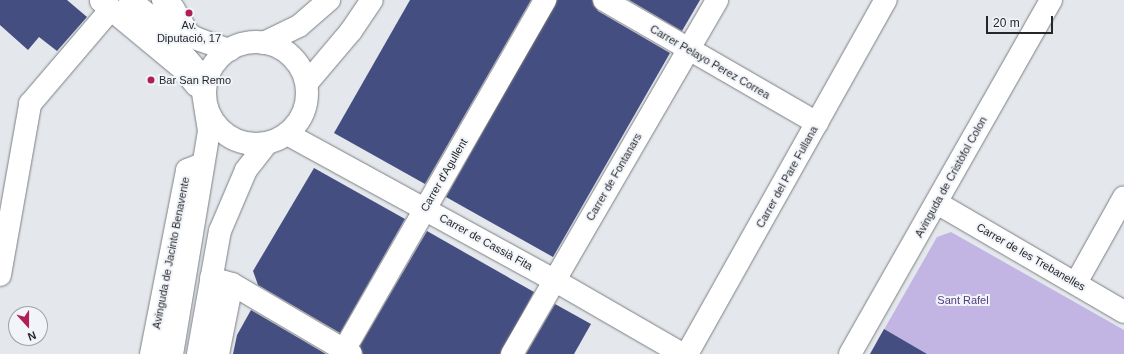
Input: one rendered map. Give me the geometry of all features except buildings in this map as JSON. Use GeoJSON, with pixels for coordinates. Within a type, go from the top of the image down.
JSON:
{"type":"FeatureCollection","features":[{"type":"Feature","properties":{"kind":"street"},"geometry":{"type":"LineString","coordinates":[[130,0],[157,8],[190,36],[229,50]]}},
{"type":"Feature","properties":{"kind":"street"},"geometry":{"type":"LineString","coordinates":[[264,43],[298,26],[308,9],[329,0]]}},
{"type":"Feature","properties":{"kind":"street"},"geometry":{"type":"LineString","coordinates":[[306,83],[351,31],[372,0]]}},
{"type":"Feature","properties":{"kind":"street","name":"Carrer d'Agullent"},"geometry":{"type":"LineString","coordinates":[[347,352],[425,208],[545,0]]}},
{"type":"Feature","properties":{"kind":"street","name":"Carrer Pelayo Perez Correa"},"geometry":{"type":"LineString","coordinates":[[604,0],[688,50],[817,123]]}},
{"type":"Feature","properties":{"kind":"street","name":"Carrer de Fontanars"},"geometry":{"type":"LineString","coordinates":[[512,354],[717,0]]}},
{"type":"Feature","properties":{"kind":"street","name":"Carrer del Pare Fullana"},"geometry":{"type":"LineString","coordinates":[[687,354],[886,0]]}},
{"type":"Feature","properties":{"kind":"street","name":"Avinguda de Cristòfol Colon"},"geometry":{"type":"LineString","coordinates":[[850,354],[1051,0]]}},
{"type":"Feature","properties":{"kind":"street"},"geometry":{"type":"LineString","coordinates":[[0,275],[30,104],[106,5],[183,69],[205,96]]}},
{"type":"Feature","properties":{"kind":"street"},"geometry":{"type":"LineString","coordinates":[[157,8],[200,74],[205,96],[209,113],[219,128],[233,138],[249,144],[267,143],[287,134],[297,124],[304,112],[306,83],[301,68],[291,56],[279,47],[264,43],[251,42],[229,50],[211,70],[205,96]]}},
{"type":"Feature","properties":{"kind":"street","name":"Avinguda de Jacinto Benavente"},"geometry":{"type":"LineString","coordinates":[[172,354],[209,131],[205,96]]}},
{"type":"Feature","properties":{"kind":"street","name":"Carrer de Cassià Fita"},"geometry":{"type":"LineString","coordinates":[[287,134],[425,208],[682,354]]}},
{"type":"Feature","properties":{"kind":"street"},"geometry":{"type":"LineString","coordinates":[[218,354],[222,281],[220,231],[231,200],[246,170],[267,143]]}},
{"type":"Feature","properties":{"kind":"street","name":"Avinguda de Jacinto Benavente"},"geometry":{"type":"LineString","coordinates":[[151,354],[187,170],[203,164]]}},
{"type":"Feature","properties":{"kind":"street"},"geometry":{"type":"LineString","coordinates":[[1076,283],[1124,197]]}},
{"type":"Feature","properties":{"kind":"street","name":"Carrer de les Trebanelles"},"geometry":{"type":"LineString","coordinates":[[937,203],[1124,312]]}},
{"type":"Feature","properties":{"kind":"street"},"geometry":{"type":"LineString","coordinates":[[222,281],[347,352]]}},
{"type":"Feature","properties":{"kind":"street"},"geometry":{"type":"LineString","coordinates":[[198,354],[222,281]]}},
{"type":"Feature","properties":{"kind":"green space","name":"Sant Rafel"},"geometry":{"type":"Polygon","coordinates":[[[951,232],[1124,330],[1124,354],[870,354],[937,237],[951,232]]]}},
{"type":"Feature","properties":{"kind":"place","name":"Av. Diputació, 17"},"geometry":{"type":"Point","coordinates":[189,13]}},
{"type":"Feature","properties":{"kind":"place","name":"Bar San Remo"},"geometry":{"type":"Point","coordinates":[151,80]}}]}
